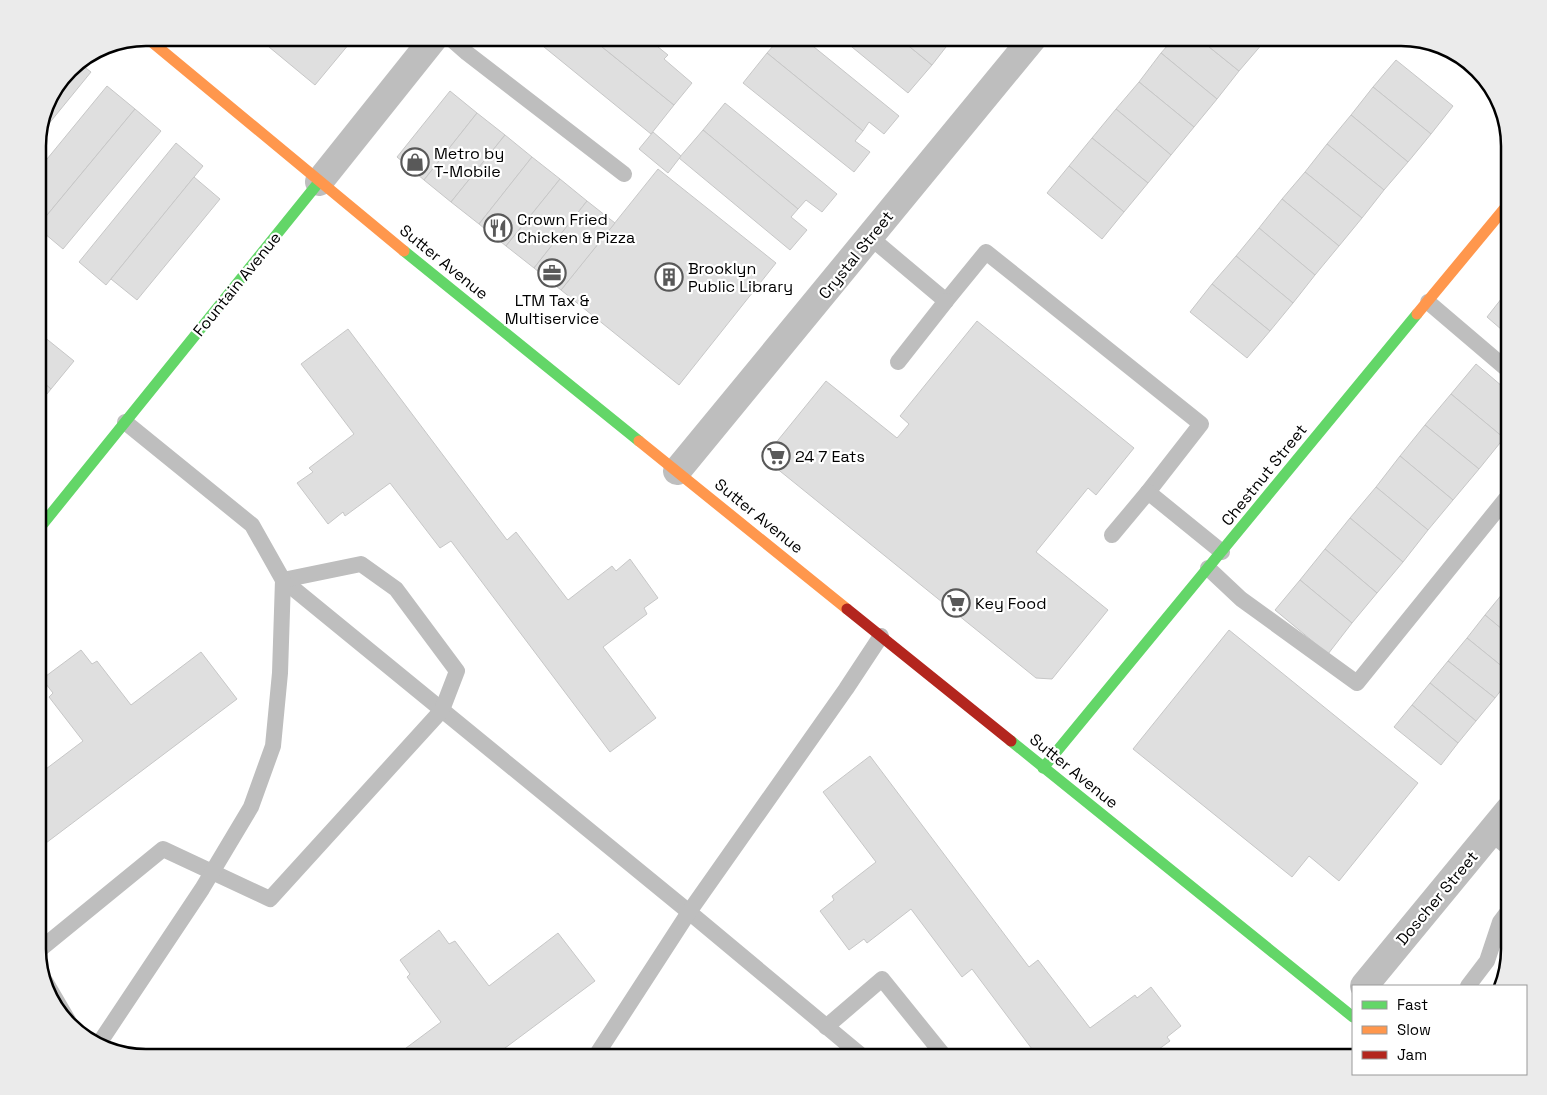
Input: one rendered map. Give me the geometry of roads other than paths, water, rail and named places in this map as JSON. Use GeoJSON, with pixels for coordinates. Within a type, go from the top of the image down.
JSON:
{"type":"FeatureCollection","features":[{"type":"Feature","properties":{"kind":"street","name":"Sutter Avenue"},"geometry":{"type":"LineString","coordinates":[[157,46],[319,182],[1043,768],[1350,1009]]}},
{"type":"Feature","properties":{"kind":"street","name":"Fountain Avenue"},"geometry":{"type":"LineString","coordinates":[[46,520],[428,46]]}},
{"type":"Feature","properties":{"kind":"street","name":"Crystal Street"},"geometry":{"type":"LineString","coordinates":[[677,471],[1027,46]]}},
{"type":"Feature","properties":{"kind":"street","name":"Chestnut Street"},"geometry":{"type":"LineString","coordinates":[[1043,768],[1501,214]]}},
{"type":"Feature","properties":{"kind":"street","name":"Doscher Street"},"geometry":{"type":"LineString","coordinates":[[1365,985],[1500,841]]}},
{"type":"Feature","properties":{"kind":"lane"},"geometry":{"type":"LineString","coordinates":[[459,46],[624,174]]}},
{"type":"Feature","properties":{"kind":"lane"},"geometry":{"type":"LineString","coordinates":[[870,238],[946,301]]}},
{"type":"Feature","properties":{"kind":"lane"},"geometry":{"type":"LineString","coordinates":[[898,362],[986,252],[1201,424],[1112,535]]}},
{"type":"Feature","properties":{"kind":"lane"},"geometry":{"type":"LineString","coordinates":[[1428,302],[1501,363]]}},
{"type":"Feature","properties":{"kind":"lane"},"geometry":{"type":"LineString","coordinates":[[125,422],[252,525],[283,580],[689,912],[852,1049]]}},
{"type":"Feature","properties":{"kind":"lane"},"geometry":{"type":"LineString","coordinates":[[1148,492],[1222,552]]}},
{"type":"Feature","properties":{"kind":"lane"},"geometry":{"type":"LineString","coordinates":[[1208,568],[1241,599],[1357,683],[1501,507]]}},
{"type":"Feature","properties":{"kind":"lane"},"geometry":{"type":"LineString","coordinates":[[46,944],[163,849],[270,899],[442,710],[457,671],[396,588],[361,564],[283,580]]}},
{"type":"Feature","properties":{"kind":"lane"},"geometry":{"type":"LineString","coordinates":[[102,1038],[212,872],[251,807],[273,746],[280,673],[283,580]]}},
{"type":"Feature","properties":{"kind":"lane"},"geometry":{"type":"LineString","coordinates":[[601,1049],[689,912],[846,689],[881,636]]}},
{"type":"Feature","properties":{"kind":"lane"},"geometry":{"type":"LineString","coordinates":[[1469,985],[1487,962],[1501,921]]}},
{"type":"Feature","properties":{"kind":"lane"},"geometry":{"type":"LineString","coordinates":[[826,1027],[882,979],[938,1049]]}},
{"type":"Feature","properties":{"kind":"place","name":"Metro by T-Mobile"},"geometry":{"type":"Point","coordinates":[415,162]}},
{"type":"Feature","properties":{"kind":"place","name":"Crown Fried Chicken & Pizza"},"geometry":{"type":"Point","coordinates":[498,228]}},
{"type":"Feature","properties":{"kind":"place","name":"LTM Tax & Multiservice"},"geometry":{"type":"Point","coordinates":[552,273]}},
{"type":"Feature","properties":{"kind":"place","name":"Brooklyn Public Library"},"geometry":{"type":"Point","coordinates":[669,277]}},
{"type":"Feature","properties":{"kind":"place","name":"24 7 Eats"},"geometry":{"type":"Point","coordinates":[776,456]}},
{"type":"Feature","properties":{"kind":"place","name":"Key Food"},"geometry":{"type":"Point","coordinates":[956,603]}}]}
